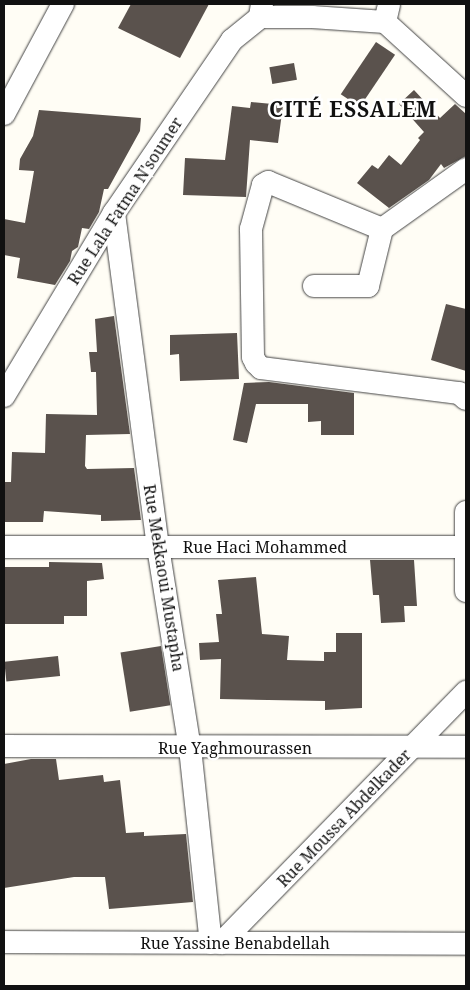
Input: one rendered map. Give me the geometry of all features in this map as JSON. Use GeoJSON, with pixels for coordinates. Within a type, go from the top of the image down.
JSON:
{"type":"FeatureCollection","features":[{"type":"Feature","properties":{"kind":"street"},"geometry":{"type":"LineString","coordinates":[[4,114],[63,4]]}},
{"type":"Feature","properties":{"kind":"street"},"geometry":{"type":"LineString","coordinates":[[261,10],[312,17],[387,13],[466,96]]}},
{"type":"Feature","properties":{"kind":"street","name":"Rue Lala Fatma N'soumer"},"geometry":{"type":"LineString","coordinates":[[4,396],[114,213],[232,40],[261,10]]}},
{"type":"Feature","properties":{"kind":"street"},"geometry":{"type":"LineString","coordinates":[[314,286],[368,286],[382,229],[466,169]]}},
{"type":"Feature","properties":{"kind":"street"},"geometry":{"type":"LineString","coordinates":[[382,229],[274,182],[263,185],[251,229],[253,357],[261,368],[459,393],[466,399]]}},
{"type":"Feature","properties":{"kind":"street","name":"Rue Mekkaoui Mustapha"},"geometry":{"type":"LineString","coordinates":[[114,213],[158,547],[190,748],[216,943]]}},
{"type":"Feature","properties":{"kind":"street"},"geometry":{"type":"LineString","coordinates":[[466,512],[466,591]]}},
{"type":"Feature","properties":{"kind":"street","name":"Rue Haci Mohammed"},"geometry":{"type":"LineString","coordinates":[[4,547],[466,547]]}},
{"type":"Feature","properties":{"kind":"street","name":"Rue Moussa Abdelkader"},"geometry":{"type":"LineString","coordinates":[[216,943],[466,692]]}},
{"type":"Feature","properties":{"kind":"street","name":"Rue Yaghmourassen"},"geometry":{"type":"LineString","coordinates":[[4,746],[410,749],[466,747]]}},
{"type":"Feature","properties":{"kind":"street","name":"Rue Yassine Benabdellah"},"geometry":{"type":"LineString","coordinates":[[4,942],[466,944]]}},
{"type":"Feature","properties":{"kind":"building"},"geometry":{"type":"Polygon","coordinates":[[[131,4],[209,4],[180,58],[118,28],[131,4]]]}},
{"type":"Feature","properties":{"kind":"building"},"geometry":{"type":"Polygon","coordinates":[[[376,42],[395,55],[360,107],[341,94],[376,42]]]}},
{"type":"Feature","properties":{"kind":"building"},"geometry":{"type":"Polygon","coordinates":[[[294,63],[297,80],[272,84],[269,67],[294,63]]]}},
{"type":"Feature","properties":{"kind":"building"},"geometry":{"type":"Polygon","coordinates":[[[414,90],[440,118],[455,104],[466,114],[466,156],[444,168],[441,164],[429,180],[389,208],[357,183],[372,165],[378,169],[389,155],[401,165],[420,140],[418,138],[424,132],[399,104],[414,90]]]}},
{"type":"Feature","properties":{"kind":"building"},"geometry":{"type":"Polygon","coordinates":[[[251,102],[283,105],[278,143],[250,140],[246,197],[183,195],[185,158],[225,160],[232,106],[250,108],[251,102]]]}},
{"type":"Feature","properties":{"kind":"building"},"geometry":{"type":"Polygon","coordinates":[[[39,110],[141,118],[140,131],[108,189],[104,189],[99,212],[89,229],[82,228],[78,247],[72,251],[70,261],[55,285],[17,278],[20,258],[4,255],[4,219],[25,223],[34,171],[19,170],[20,159],[33,136],[39,110]]]}},
{"type":"Feature","properties":{"kind":"building"},"geometry":{"type":"Polygon","coordinates":[[[446,304],[466,309],[466,371],[431,360],[446,304]]]}},
{"type":"Feature","properties":{"kind":"building"},"geometry":{"type":"Polygon","coordinates":[[[114,316],[130,434],[86,435],[85,466],[87,469],[134,468],[141,520],[101,521],[101,515],[44,511],[43,522],[4,522],[4,482],[11,482],[12,452],[45,453],[46,414],[97,415],[96,372],[91,372],[89,352],[97,352],[95,319],[114,316]]]}},
{"type":"Feature","properties":{"kind":"building"},"geometry":{"type":"Polygon","coordinates":[[[237,333],[239,379],[180,381],[179,354],[170,355],[170,335],[237,333]]]}},
{"type":"Feature","properties":{"kind":"building"},"geometry":{"type":"Polygon","coordinates":[[[269,382],[354,393],[354,435],[321,435],[321,421],[308,422],[308,404],[256,404],[247,443],[233,440],[244,383],[269,382]]]}},
{"type":"Feature","properties":{"kind":"building"},"geometry":{"type":"Polygon","coordinates":[[[370,560],[414,560],[417,606],[404,606],[405,622],[381,623],[379,595],[373,595],[370,560]]]}},
{"type":"Feature","properties":{"kind":"building"},"geometry":{"type":"Polygon","coordinates":[[[49,562],[102,563],[104,579],[87,581],[87,616],[64,616],[64,624],[4,624],[4,567],[49,567],[49,562]]]}},
{"type":"Feature","properties":{"kind":"building"},"geometry":{"type":"Polygon","coordinates":[[[256,577],[262,634],[289,636],[287,660],[324,661],[324,652],[336,652],[336,633],[362,633],[362,708],[325,710],[325,701],[220,699],[221,659],[200,660],[199,643],[219,642],[216,614],[222,614],[218,580],[256,577]]]}},
{"type":"Feature","properties":{"kind":"building"},"geometry":{"type":"Polygon","coordinates":[[[161,646],[170,705],[130,712],[121,652],[161,646]]]}},
{"type":"Feature","properties":{"kind":"building"},"geometry":{"type":"Polygon","coordinates":[[[58,656],[60,676],[6,682],[4,662],[58,656]]]}},
{"type":"Feature","properties":{"kind":"building"},"geometry":{"type":"Polygon","coordinates":[[[31,759],[56,759],[59,780],[103,775],[104,782],[120,780],[126,833],[144,832],[144,836],[186,834],[193,902],[109,909],[105,877],[74,877],[4,888],[4,764],[31,759]]]}},
{"type":"Feature","properties":{"kind":"district","name":"CITÉ ESSALEM"},"geometry":{"type":"Point","coordinates":[353,109]}}]}
